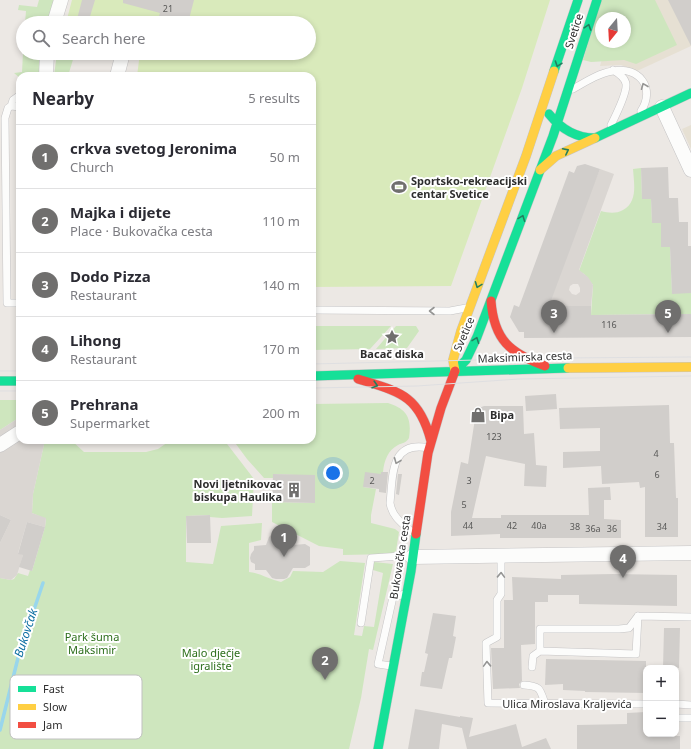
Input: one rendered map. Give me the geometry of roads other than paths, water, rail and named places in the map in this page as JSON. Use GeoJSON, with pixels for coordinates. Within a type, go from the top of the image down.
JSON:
{"type":"FeatureCollection","features":[{"type":"Feature","properties":{"kind":"main road","name":"Svetice"},"geometry":{"type":"LineString","coordinates":[[454,371],[453,360],[455,349],[544,104],[578,0]]}},
{"type":"Feature","properties":{"kind":"main road","name":"Svetice"},"geometry":{"type":"LineString","coordinates":[[454,371],[463,364],[470,353],[491,299],[557,123],[597,0]]}},
{"type":"Feature","properties":{"kind":"main road"},"geometry":{"type":"LineString","coordinates":[[540,170],[556,156],[691,93]]}},
{"type":"Feature","properties":{"kind":"main road"},"geometry":{"type":"LineString","coordinates":[[544,104],[557,123],[576,135],[595,138]]}},
{"type":"Feature","properties":{"kind":"main road"},"geometry":{"type":"LineString","coordinates":[[491,299],[493,320],[502,340],[513,351],[525,358],[553,368]]}},
{"type":"Feature","properties":{"kind":"main road","name":"Maksimirska cesta"},"geometry":{"type":"LineString","coordinates":[[316,376],[553,368],[691,367]]}},
{"type":"Feature","properties":{"kind":"main road","name":"Bukovačka cesta"},"geometry":{"type":"LineString","coordinates":[[378,749],[406,594],[430,444],[454,371]]}},
{"type":"Feature","properties":{"kind":"main road"},"geometry":{"type":"LineString","coordinates":[[338,375],[351,377],[407,396],[420,409],[424,417],[430,444]]}},
{"type":"Feature","properties":{"kind":"main road"},"geometry":{"type":"LineString","coordinates":[[0,381],[16,381]]}},
{"type":"Feature","properties":{"kind":"street"},"geometry":{"type":"LineString","coordinates":[[56,16],[61,0]]}},
{"type":"Feature","properties":{"kind":"street"},"geometry":{"type":"LineString","coordinates":[[46,72],[47,60]]}},
{"type":"Feature","properties":{"kind":"street"},"geometry":{"type":"LineString","coordinates":[[118,72],[121,60]]}},
{"type":"Feature","properties":{"kind":"street"},"geometry":{"type":"LineString","coordinates":[[662,107],[691,170]]}},
{"type":"Feature","properties":{"kind":"street"},"geometry":{"type":"LineString","coordinates":[[0,445],[16,435]]}},
{"type":"Feature","properties":{"kind":"street"},"geometry":{"type":"LineString","coordinates":[[412,557],[691,553]]}},
{"type":"Feature","properties":{"kind":"lane"},"geometry":{"type":"LineString","coordinates":[[544,104],[600,75],[613,70],[625,70],[641,78],[646,88],[646,100],[643,109],[634,120]]}},
{"type":"Feature","properties":{"kind":"lane"},"geometry":{"type":"LineString","coordinates":[[605,133],[617,113],[626,88],[624,80],[613,70]]}},
{"type":"Feature","properties":{"kind":"lane"},"geometry":{"type":"LineString","coordinates":[[16,98],[8,108],[5,118],[7,303],[16,303]]}},
{"type":"Feature","properties":{"kind":"lane"},"geometry":{"type":"LineString","coordinates":[[11,106],[16,107]]}},
{"type":"Feature","properties":{"kind":"lane"},"geometry":{"type":"LineString","coordinates":[[316,310],[456,311],[470,306]]}},
{"type":"Feature","properties":{"kind":"lane"},"geometry":{"type":"LineString","coordinates":[[415,535],[395,517],[390,508],[392,481],[396,461],[402,451],[412,447],[430,444]]}},
{"type":"Feature","properties":{"kind":"lane","name":"Ulica Miroslava Kraljevića"},"geometry":{"type":"LineString","coordinates":[[501,555],[501,594],[497,600],[496,637],[486,643],[488,703],[643,704]]}},
{"type":"Feature","properties":{"kind":"lane"},"geometry":{"type":"LineString","coordinates":[[361,623],[371,558],[401,556],[412,557]]}},
{"type":"Feature","properties":{"kind":"lane"},"geometry":{"type":"LineString","coordinates":[[393,667],[378,664],[393,598],[406,594]]}},
{"type":"Feature","properties":{"kind":"lane"},"geometry":{"type":"LineString","coordinates":[[638,616],[691,617]]}},
{"type":"Feature","properties":{"kind":"lane"},"geometry":{"type":"LineString","coordinates":[[540,651],[540,630],[629,628],[638,616]]}},
{"type":"Feature","properties":{"kind":"lane"},"geometry":{"type":"LineString","coordinates":[[532,667],[532,656],[540,651],[636,654],[638,616]]}},
{"type":"Feature","properties":{"kind":"lane"},"geometry":{"type":"LineString","coordinates":[[524,685],[535,685],[540,690],[545,704]]}},
{"type":"Feature","properties":{"kind":"lane"},"geometry":{"type":"LineString","coordinates":[[679,704],[691,705]]}},
{"type":"Feature","properties":{"kind":"lane"},"geometry":{"type":"LineString","coordinates":[[679,718],[691,718]]}},
{"type":"Feature","properties":{"kind":"waterway","name":"Bukovčak"},"geometry":{"type":"LineString","coordinates":[[14,675],[19,654],[43,583]]}},
{"type":"Feature","properties":{"kind":"waterway","name":"Bukovčak"},"geometry":{"type":"LineString","coordinates":[[0,730],[10,690]]}},
{"type":"Feature","properties":{"kind":"tram line"},"geometry":{"type":"LineString","coordinates":[[316,364],[560,358],[691,357]]}},
{"type":"Feature","properties":{"kind":"tram line"},"geometry":{"type":"LineString","coordinates":[[0,371],[16,371]]}},
{"type":"Feature","properties":{"kind":"tram line"},"geometry":{"type":"LineString","coordinates":[[316,388],[417,386],[519,379],[691,376]]}},
{"type":"Feature","properties":{"kind":"tram line"},"geometry":{"type":"LineString","coordinates":[[0,391],[16,391]]}},
{"type":"Feature","properties":{"kind":"place","name":"Sportsko-rekreacijski centar Svetice"},"geometry":{"type":"Point","coordinates":[399,187]}},
{"type":"Feature","properties":{"kind":"place","name":"Dodo Pizza"},"geometry":{"type":"Point","coordinates":[554,333]}},
{"type":"Feature","properties":{"kind":"place","name":"Prehrana"},"geometry":{"type":"Point","coordinates":[668,333]}},
{"type":"Feature","properties":{"kind":"place","name":"Bacač diska"},"geometry":{"type":"Point","coordinates":[392,337]}},
{"type":"Feature","properties":{"kind":"place","name":"Bipa"},"geometry":{"type":"Point","coordinates":[478,415]}},
{"type":"Feature","properties":{"kind":"place","name":"Novi ljetnikovac biskupa Haulika"},"geometry":{"type":"Point","coordinates":[294,490]}},
{"type":"Feature","properties":{"kind":"place","name":"crkva svetog Jeronima"},"geometry":{"type":"Point","coordinates":[284,557]}},
{"type":"Feature","properties":{"kind":"place","name":"Lihong"},"geometry":{"type":"Point","coordinates":[623,578]}},
{"type":"Feature","properties":{"kind":"place","name":"Majka i dijete"},"geometry":{"type":"Point","coordinates":[325,680]}},
{"type":"Feature","properties":{"kind":"park label","name":"Park šuma Maksimir"},"geometry":{"type":"Point","coordinates":[92,643]}},
{"type":"Feature","properties":{"kind":"park label","name":"Malo dječje igralište"},"geometry":{"type":"Point","coordinates":[211,659]}}]}
